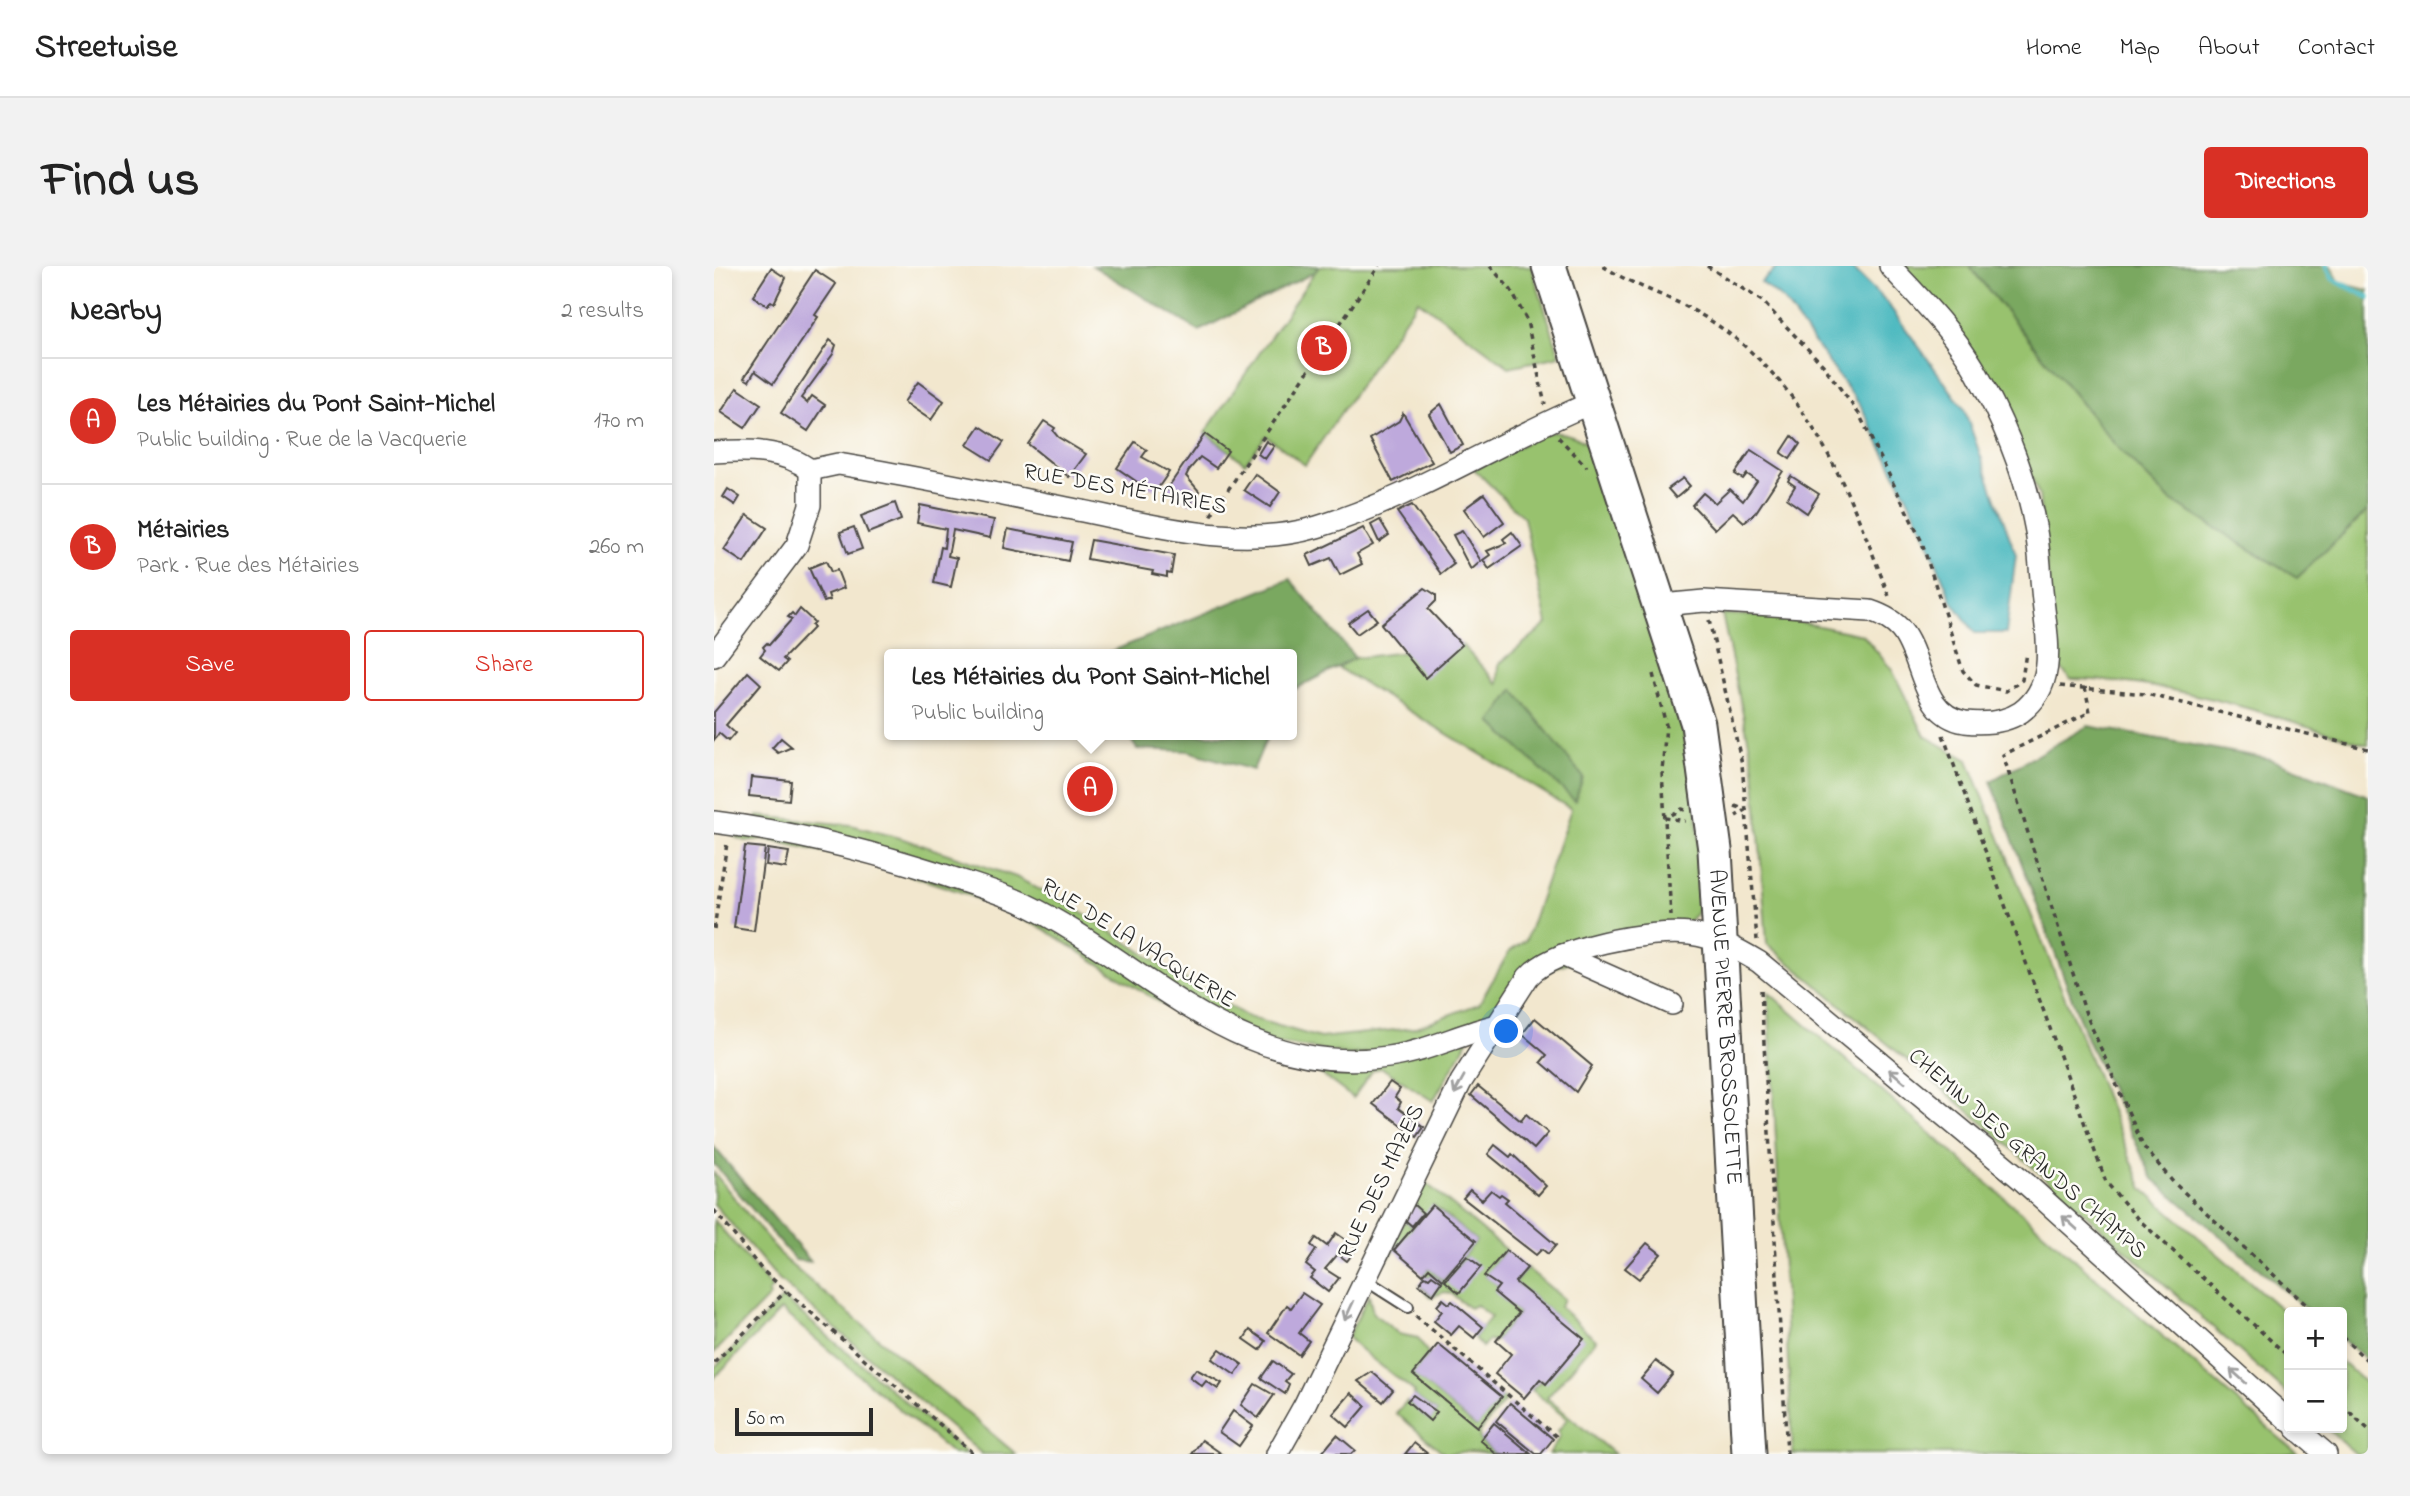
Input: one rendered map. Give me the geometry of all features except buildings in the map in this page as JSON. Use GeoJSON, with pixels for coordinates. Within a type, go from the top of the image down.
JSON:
{"type":"FeatureCollection","features":[{"type":"Feature","properties":{"kind":"main road","name":"AVENUE PIERRE BROSSOLETTE"},"geometry":{"type":"LineString","coordinates":[[1549,266],[1591,403],[1662,605],[1698,724],[1715,850],[1749,1454]]}},
{"type":"Feature","properties":{"kind":"street"},"geometry":{"type":"LineString","coordinates":[[1662,605],[1704,601],[1870,611],[1893,622],[1903,632],[1930,697],[1952,717],[1964,722],[1989,723],[2013,718],[2033,703],[2044,685],[2048,656],[2036,526],[2013,449],[1974,367],[1940,320],[1890,266]]}},
{"type":"Feature","properties":{"kind":"street","name":"RUE DES MÉTAIRIES"},"geometry":{"type":"LineString","coordinates":[[810,470],[838,464],[1198,534],[1262,536],[1315,528],[1374,507],[1551,419],[1591,403]]}},
{"type":"Feature","properties":{"kind":"street"},"geometry":{"type":"LineString","coordinates":[[714,452],[776,453],[798,460],[810,470],[810,505],[797,545],[714,656]]}},
{"type":"Feature","properties":{"kind":"street","name":"RUE DE LA VACQUERIE"},"geometry":{"type":"LineString","coordinates":[[722,823],[835,842],[1020,902],[1214,1023],[1258,1043],[1291,1053],[1355,1060],[1388,1058],[1494,1026]]}},
{"type":"Feature","properties":{"kind":"street","name":"RUE DES MAZES"},"geometry":{"type":"LineString","coordinates":[[1277,1454],[1304,1406],[1449,1105],[1494,1026],[1538,966],[1602,942],[1688,933],[1719,940]]}},
{"type":"Feature","properties":{"kind":"street","name":"CHEMIN DES GRANDS CHAMPS"},"geometry":{"type":"LineString","coordinates":[[1719,940],[1759,962],[2022,1180],[2284,1417]]}},
{"type":"Feature","properties":{"kind":"street"},"geometry":{"type":"LineString","coordinates":[[1562,955],[1672,1004]]}},
{"type":"Feature","properties":{"kind":"street"},"geometry":{"type":"LineString","coordinates":[[2302,1433],[2326,1454]]}},
{"type":"Feature","properties":{"kind":"lane"},"geometry":{"type":"LineString","coordinates":[[1364,1279],[1408,1307]]}},
{"type":"Feature","properties":{"kind":"path"},"geometry":{"type":"LineString","coordinates":[[1198,534],[1379,266]]}},
{"type":"Feature","properties":{"kind":"path"},"geometry":{"type":"LineString","coordinates":[[1490,266],[1511,290],[1527,321],[1543,400],[1556,435],[1587,467],[1591,480]]}},
{"type":"Feature","properties":{"kind":"path"},"geometry":{"type":"LineString","coordinates":[[1603,266],[1703,315],[1748,349],[1789,390],[1847,486],[1903,632]]}},
{"type":"Feature","properties":{"kind":"path"},"geometry":{"type":"LineString","coordinates":[[1707,266],[1762,300],[1823,366],[1859,414],[1922,540],[1963,671],[1976,685],[2006,691],[2022,680],[2027,648]]}},
{"type":"Feature","properties":{"kind":"path"},"geometry":{"type":"LineString","coordinates":[[1704,601],[1742,764],[1759,962],[1787,1454]]}},
{"type":"Feature","properties":{"kind":"path"},"geometry":{"type":"LineString","coordinates":[[1652,671],[1666,725],[1662,772],[1671,935]]}},
{"type":"Feature","properties":{"kind":"path"},"geometry":{"type":"LineString","coordinates":[[2044,685],[2146,694],[2368,749]]}},
{"type":"Feature","properties":{"kind":"path"},"geometry":{"type":"LineString","coordinates":[[2085,687],[2090,712],[2003,755],[2085,1014],[2143,1146],[2173,1182],[2309,1307]]}},
{"type":"Feature","properties":{"kind":"path"},"geometry":{"type":"LineString","coordinates":[[1930,697],[2106,1182],[2137,1217],[2284,1352]]}},
{"type":"Feature","properties":{"kind":"path"},"geometry":{"type":"LineString","coordinates":[[1666,818],[1682,809],[1689,812]]}},
{"type":"Feature","properties":{"kind":"path"},"geometry":{"type":"LineString","coordinates":[[1666,818],[1682,822],[1689,819]]}},
{"type":"Feature","properties":{"kind":"path"},"geometry":{"type":"LineString","coordinates":[[714,929],[722,823]]}},
{"type":"Feature","properties":{"kind":"path"},"geometry":{"type":"LineString","coordinates":[[714,1210],[762,1270],[974,1454]]}},
{"type":"Feature","properties":{"kind":"path"},"geometry":{"type":"LineString","coordinates":[[714,1363],[786,1291]]}},
{"type":"Feature","properties":{"kind":"path"},"geometry":{"type":"LineString","coordinates":[[1408,1307],[1433,1334],[1557,1437]]}},
{"type":"Feature","properties":{"kind":"path"},"geometry":{"type":"LineString","coordinates":[[2347,1342],[2368,1361]]}},
{"type":"Feature","properties":{"kind":"path"},"geometry":{"type":"LineString","coordinates":[[2347,1410],[2368,1429]]}},
{"type":"Feature","properties":{"kind":"green space"},"geometry":{"type":"Polygon","coordinates":[[[1093,266],[1319,266],[1315,272],[1199,331],[1093,266]]]}},
{"type":"Feature","properties":{"kind":"green space"},"geometry":{"type":"Polygon","coordinates":[[[1319,266],[1531,266],[1560,356],[1509,367],[1418,300],[1305,465],[1266,436],[1245,463],[1205,433],[1319,266]]]}},
{"type":"Feature","properties":{"kind":"green space"},"geometry":{"type":"Polygon","coordinates":[[[1899,266],[1969,266],[2118,448],[2170,500],[2297,578],[2368,510],[2368,745],[2258,711],[2183,692],[2108,681],[2070,679],[2057,664],[2039,495],[2005,413],[1899,266]]]}},
{"type":"Feature","properties":{"kind":"green space"},"geometry":{"type":"Polygon","coordinates":[[[1969,266],[2331,266],[2340,283],[2368,290],[2368,510],[2297,578],[2170,500],[2118,448],[1969,266]]]}},
{"type":"Feature","properties":{"kind":"green space"},"geometry":{"type":"Polygon","coordinates":[[[1552,432],[1564,434],[1579,439],[1593,449],[1676,690],[1697,810],[1701,899],[1696,914],[1687,923],[1514,981],[1493,1013],[1474,1025],[1360,1056],[1264,1041],[1062,920],[756,822],[757,816],[851,825],[907,840],[1016,877],[1085,914],[1161,965],[1248,1017],[1320,1038],[1413,1028],[1479,1004],[1509,952],[1526,940],[1571,809],[1337,667],[1355,658],[1462,645],[1498,684],[1499,664],[1547,624],[1524,518],[1474,469],[1552,432]],[[1514,690],[1491,722],[1575,800],[1583,777],[1514,690]]]}},
{"type":"Feature","properties":{"kind":"green space"},"geometry":{"type":"Polygon","coordinates":[[[1290,579],[1355,658],[1297,688],[1297,649],[1117,649],[1290,579]]]}},
{"type":"Feature","properties":{"kind":"green space"},"geometry":{"type":"Polygon","coordinates":[[[1722,614],[1775,617],[1863,635],[1892,670],[1925,736],[1968,760],[2143,1189],[2284,1312],[2284,1391],[1983,1123],[1767,944],[1754,767],[1722,614]]]}},
{"type":"Feature","properties":{"kind":"green space"},"geometry":{"type":"Polygon","coordinates":[[[1514,690],[1583,777],[1575,801],[1491,722],[1514,690]]]}},
{"type":"Feature","properties":{"kind":"green space"},"geometry":{"type":"Polygon","coordinates":[[[2088,726],[2270,759],[2368,796],[2368,1361],[2347,1343],[2347,1307],[2304,1307],[2153,1179],[2088,1042],[1991,781],[2088,726]]]}},
{"type":"Feature","properties":{"kind":"green space"},"geometry":{"type":"Polygon","coordinates":[[[1131,740],[1266,740],[1253,770],[1188,751],[1137,749],[1131,740]]]}},
{"type":"Feature","properties":{"kind":"green space"},"geometry":{"type":"Polygon","coordinates":[[[744,831],[782,835],[987,895],[1307,1060],[1469,1039],[1433,1101],[1382,1068],[1373,1070],[1353,1098],[1317,1071],[1247,1051],[1189,1021],[1042,928],[964,893],[867,861],[764,839],[745,841],[735,837],[744,831]]]}},
{"type":"Feature","properties":{"kind":"green space"},"geometry":{"type":"Polygon","coordinates":[[[1768,992],[2298,1454],[1793,1454],[1768,992]]]}},
{"type":"Feature","properties":{"kind":"green space"},"geometry":{"type":"Polygon","coordinates":[[[714,1147],[811,1262],[795,1260],[714,1164],[714,1147]]]}},
{"type":"Feature","properties":{"kind":"green space"},"geometry":{"type":"Polygon","coordinates":[[[714,1173],[784,1259],[1016,1454],[982,1454],[779,1280],[714,1204],[714,1173]]]}},
{"type":"Feature","properties":{"kind":"green space"},"geometry":{"type":"Polygon","coordinates":[[[1427,1184],[1506,1250],[1485,1276],[1499,1286],[1495,1292],[1519,1313],[1496,1341],[1488,1341],[1482,1347],[1474,1338],[1491,1317],[1476,1305],[1470,1308],[1449,1293],[1444,1292],[1432,1298],[1419,1285],[1433,1295],[1442,1282],[1432,1275],[1429,1278],[1423,1275],[1429,1268],[1444,1280],[1476,1241],[1433,1205],[1385,1262],[1405,1220],[1412,1226],[1423,1214],[1413,1204],[1427,1184]]]}},
{"type":"Feature","properties":{"kind":"green space"},"geometry":{"type":"Polygon","coordinates":[[[714,1220],[772,1288],[768,1293],[770,1296],[714,1353],[714,1220]]]}},
{"type":"Feature","properties":{"kind":"green space"},"geometry":{"type":"Polygon","coordinates":[[[1527,1268],[1564,1299],[1560,1307],[1596,1340],[1547,1398],[1614,1454],[1549,1454],[1560,1436],[1558,1431],[1567,1419],[1532,1390],[1583,1339],[1515,1282],[1527,1268]]]}},
{"type":"Feature","properties":{"kind":"green space"},"geometry":{"type":"Polygon","coordinates":[[[1369,1295],[1373,1313],[1399,1334],[1418,1338],[1429,1355],[1414,1374],[1476,1427],[1502,1397],[1506,1400],[1479,1432],[1480,1441],[1496,1454],[1470,1451],[1445,1454],[1396,1413],[1407,1401],[1430,1420],[1437,1412],[1413,1395],[1415,1392],[1348,1337],[1369,1295]]]}},
{"type":"Feature","properties":{"kind":"green space"},"geometry":{"type":"Polygon","coordinates":[[[783,1298],[967,1454],[953,1454],[781,1310],[714,1378],[714,1368],[783,1298]]]}},
{"type":"Feature","properties":{"kind":"green space"},"geometry":{"type":"Polygon","coordinates":[[[2347,1366],[2368,1385],[2368,1454],[2356,1454],[2332,1433],[2347,1433],[2347,1366]]]}},
{"type":"Feature","properties":{"kind":"water"},"geometry":{"type":"Polygon","coordinates":[[[1779,266],[1850,266],[1887,303],[1964,409],[2016,555],[2006,633],[1975,633],[1952,601],[1922,527],[1862,408],[1783,300],[1761,282],[1779,266]]]}},
{"type":"Feature","properties":{"kind":"waterway"},"geometry":{"type":"LineString","coordinates":[[2326,266],[2333,279],[2368,297]]}},
{"type":"Feature","properties":{"kind":"place","name":"Métairies"},"geometry":{"type":"Point","coordinates":[1324,348]}},
{"type":"Feature","properties":{"kind":"place","name":"Les Métairies du Pont Saint-Michel"},"geometry":{"type":"Point","coordinates":[1090,789]}}]}
